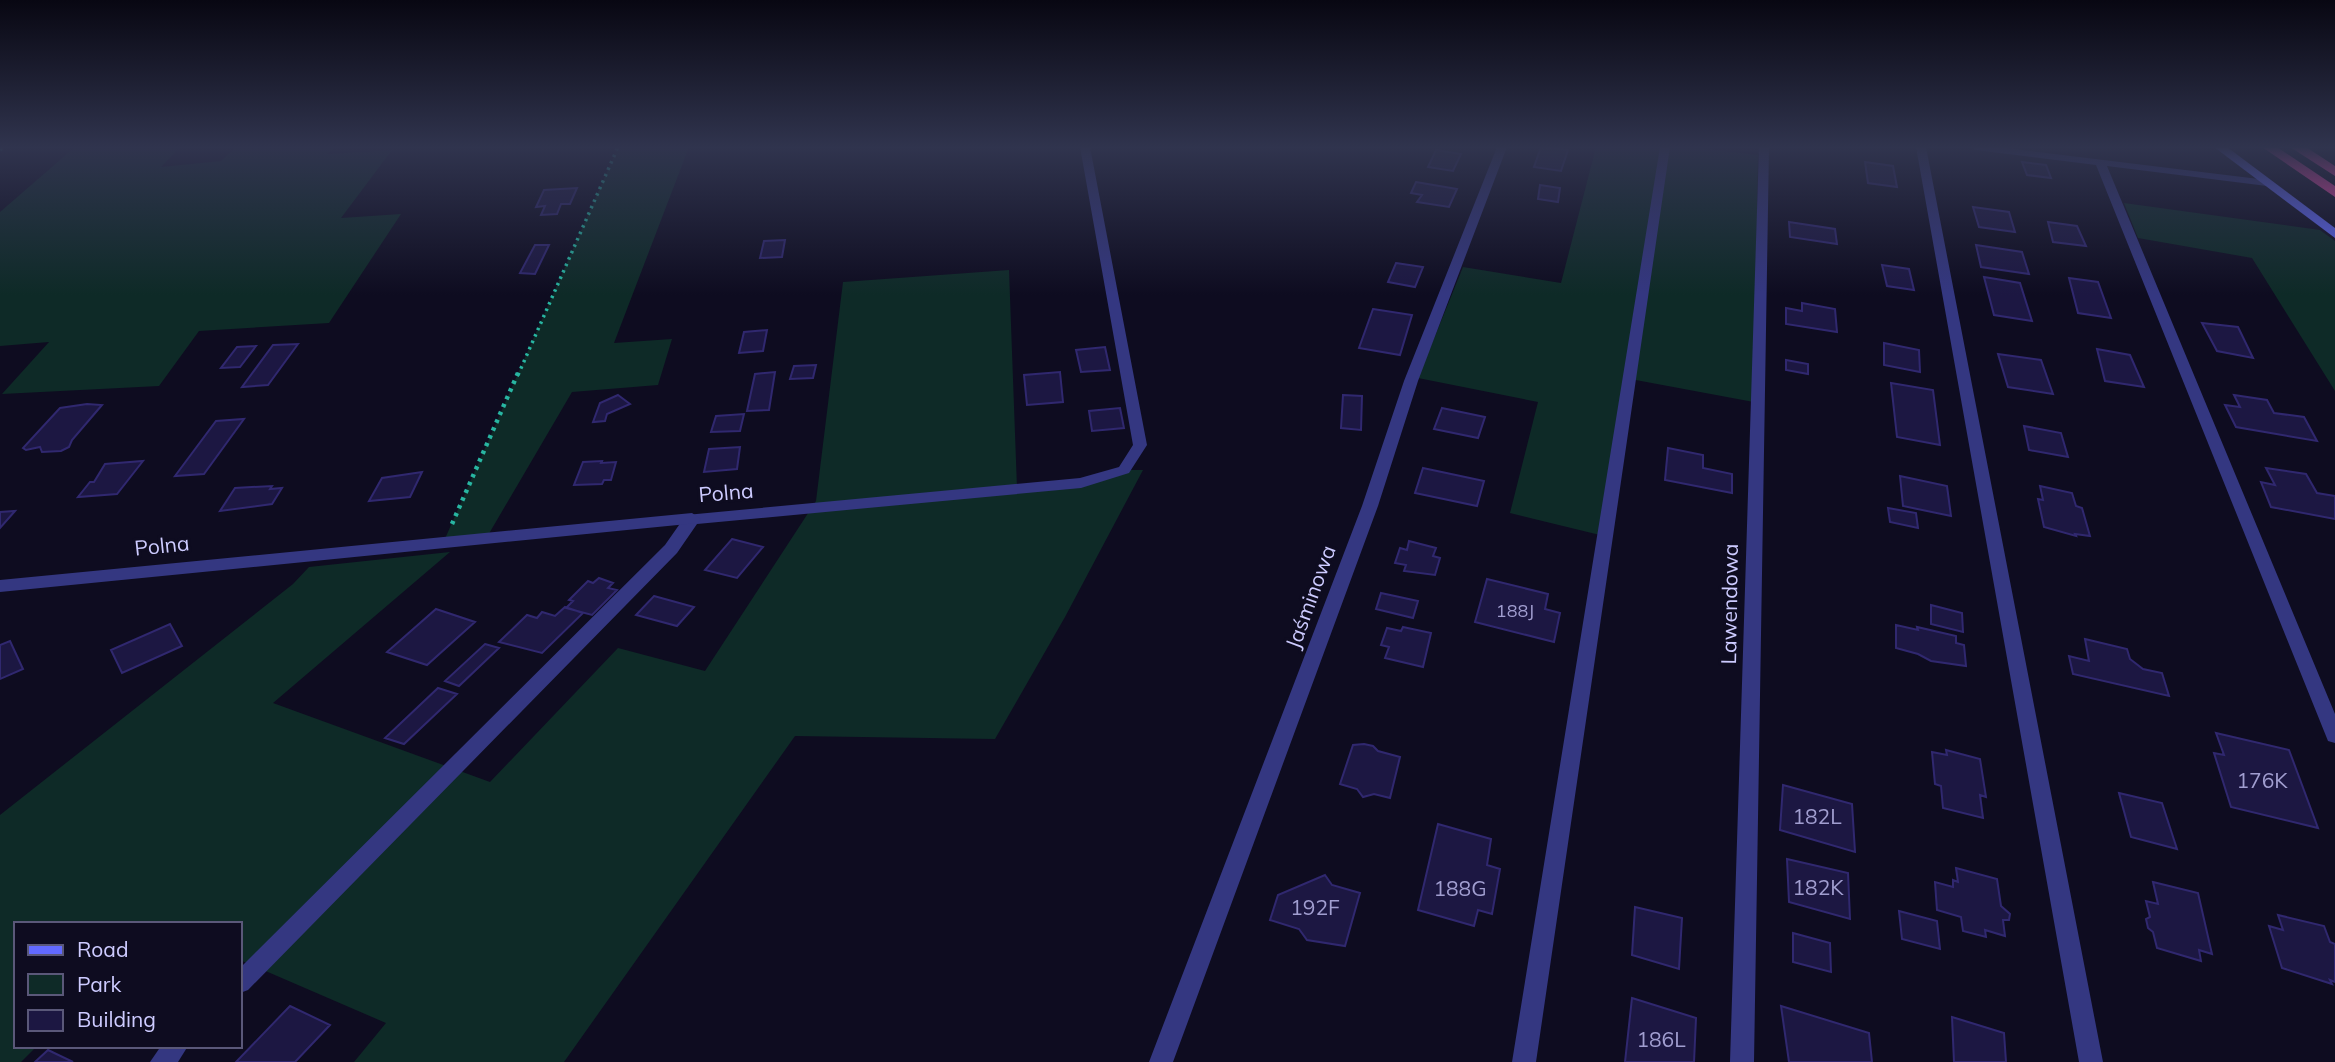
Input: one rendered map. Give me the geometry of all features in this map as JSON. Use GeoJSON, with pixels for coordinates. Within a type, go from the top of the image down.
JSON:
{"type":"FeatureCollection","features":[{"type":"Feature","properties":{"kind":"street"},"geometry":{"type":"LineString","coordinates":[[2285,197],[2335,234]]}},
{"type":"Feature","properties":{"kind":"street","name":"Polna"},"geometry":{"type":"LineString","coordinates":[[0,586],[692,519]]}},
{"type":"Feature","properties":{"kind":"lane","name":"Polna"},"geometry":{"type":"LineString","coordinates":[[692,519],[1081,483],[1124,470],[1140,445],[1094,197]]}},
{"type":"Feature","properties":{"kind":"lane","name":"Jaśminowa"},"geometry":{"type":"LineString","coordinates":[[1161,1062],[1370,506],[1411,381],[1482,197]]}},
{"type":"Feature","properties":{"kind":"lane"},"geometry":{"type":"LineString","coordinates":[[1524,1062],[1657,197]]}},
{"type":"Feature","properties":{"kind":"lane","name":"Lawendowa"},"geometry":{"type":"LineString","coordinates":[[1742,1062],[1763,197]]}},
{"type":"Feature","properties":{"kind":"lane"},"geometry":{"type":"LineString","coordinates":[[1930,197],[2091,1062]]}},
{"type":"Feature","properties":{"kind":"lane"},"geometry":{"type":"LineString","coordinates":[[2113,197],[2335,736]]}},
{"type":"Feature","properties":{"kind":"lane"},"geometry":{"type":"LineString","coordinates":[[242,982],[671,549],[692,519]]}},
{"type":"Feature","properties":{"kind":"lane"},"geometry":{"type":"LineString","coordinates":[[162,1062],[175,1048]]}},
{"type":"Feature","properties":{"kind":"path"},"geometry":{"type":"LineString","coordinates":[[444,541],[596,197]]}},
{"type":"Feature","properties":{"kind":"green space"},"geometry":{"type":"Polygon","coordinates":[[[18,197],[357,197],[341,218],[401,214],[329,323],[199,331],[159,386],[2,394],[49,342],[0,346],[0,212],[18,197]]]}},
{"type":"Feature","properties":{"kind":"green space"},"geometry":{"type":"Polygon","coordinates":[[[596,197],[670,197],[614,343],[672,339],[658,385],[572,392],[487,537],[444,541],[596,197]]]}},
{"type":"Feature","properties":{"kind":"green space"},"geometry":{"type":"Polygon","coordinates":[[[1583,197],[1757,197],[1755,350],[1759,403],[1625,378],[1604,536],[1510,513],[1538,402],[1418,378],[1463,267],[1561,283],[1583,197]]]}},
{"type":"Feature","properties":{"kind":"green space"},"geometry":{"type":"Polygon","coordinates":[[[2124,203],[2320,230],[2335,241],[2335,391],[2252,258],[2138,238],[2124,203]]]}},
{"type":"Feature","properties":{"kind":"green space"},"geometry":{"type":"Polygon","coordinates":[[[1009,270],[1017,488],[1081,483],[1124,470],[1143,470],[1065,617],[995,739],[795,736],[564,1062],[354,1062],[386,1023],[242,961],[242,922],[14,922],[14,1048],[35,1048],[21,1062],[0,1062],[0,815],[293,584],[309,567],[450,552],[273,703],[490,782],[618,648],[705,671],[816,501],[843,282],[1009,270]]]}},
{"type":"Feature","properties":{"kind":"building"},"geometry":{"type":"Polygon","coordinates":[[[541,197],[573,197],[570,204],[561,204],[557,214],[541,215],[545,206],[536,207],[541,197]]]}},
{"type":"Feature","properties":{"kind":"building"},"geometry":{"type":"Polygon","coordinates":[[[1421,197],[1454,197],[1449,207],[1417,202],[1421,197]]]}},
{"type":"Feature","properties":{"kind":"building"},"geometry":{"type":"Polygon","coordinates":[[[1538,197],[1559,197],[1558,202],[1538,199],[1538,197]]]}},
{"type":"Feature","properties":{"kind":"building"},"geometry":{"type":"Polygon","coordinates":[[[1973,207],[2009,212],[2015,232],[1979,227],[1973,207]]]}},
{"type":"Feature","properties":{"kind":"building"},"geometry":{"type":"Polygon","coordinates":[[[1789,222],[1835,229],[1837,244],[1790,237],[1789,222]]]}},
{"type":"Feature","properties":{"kind":"building"},"geometry":{"type":"Polygon","coordinates":[[[2048,222],[2077,226],[2086,246],[2053,242],[2048,222]]]}},
{"type":"Feature","properties":{"kind":"building"},"geometry":{"type":"Polygon","coordinates":[[[785,240],[782,257],[760,258],[764,241],[785,240]]]}},
{"type":"Feature","properties":{"kind":"building"},"geometry":{"type":"Polygon","coordinates":[[[535,245],[549,245],[535,274],[520,273],[535,245]]]}},
{"type":"Feature","properties":{"kind":"building"},"geometry":{"type":"Polygon","coordinates":[[[1976,245],[2022,252],[2029,274],[1981,267],[1976,245]]]}},
{"type":"Feature","properties":{"kind":"building"},"geometry":{"type":"Polygon","coordinates":[[[1396,263],[1423,267],[1415,287],[1388,282],[1396,263]]]}},
{"type":"Feature","properties":{"kind":"building"},"geometry":{"type":"Polygon","coordinates":[[[1882,265],[1909,269],[1914,290],[1887,286],[1882,265]]]}},
{"type":"Feature","properties":{"kind":"building"},"geometry":{"type":"Polygon","coordinates":[[[1984,277],[2020,283],[2032,321],[1994,315],[1984,277]]]}},
{"type":"Feature","properties":{"kind":"building"},"geometry":{"type":"Polygon","coordinates":[[[2069,278],[2098,282],[2111,318],[2078,313],[2069,278]]]}},
{"type":"Feature","properties":{"kind":"building"},"geometry":{"type":"Polygon","coordinates":[[[1802,303],[1835,309],[1837,332],[1786,324],[1786,308],[1802,311],[1802,303]]]}},
{"type":"Feature","properties":{"kind":"building"},"geometry":{"type":"Polygon","coordinates":[[[1373,309],[1412,315],[1400,355],[1359,348],[1373,309]]]}},
{"type":"Feature","properties":{"kind":"building"},"geometry":{"type":"Polygon","coordinates":[[[2202,323],[2238,327],[2253,358],[2217,351],[2202,323]]]}},
{"type":"Feature","properties":{"kind":"building"},"geometry":{"type":"Polygon","coordinates":[[[767,330],[763,351],[739,353],[744,332],[767,330]]]}},
{"type":"Feature","properties":{"kind":"building"},"geometry":{"type":"Polygon","coordinates":[[[1884,343],[1919,350],[1920,372],[1884,365],[1884,343]]]}},
{"type":"Feature","properties":{"kind":"building"},"geometry":{"type":"Polygon","coordinates":[[[298,344],[268,385],[242,387],[273,345],[298,344]]]}},
{"type":"Feature","properties":{"kind":"building"},"geometry":{"type":"Polygon","coordinates":[[[256,346],[240,367],[221,368],[237,347],[256,346]]]}},
{"type":"Feature","properties":{"kind":"building"},"geometry":{"type":"Polygon","coordinates":[[[1105,347],[1110,370],[1081,372],[1076,350],[1105,347]]]}},
{"type":"Feature","properties":{"kind":"building"},"geometry":{"type":"Polygon","coordinates":[[[2097,349],[2130,355],[2144,387],[2105,381],[2097,349]]]}},
{"type":"Feature","properties":{"kind":"building"},"geometry":{"type":"Polygon","coordinates":[[[1998,354],[2041,360],[2053,394],[2008,387],[1998,354]]]}},
{"type":"Feature","properties":{"kind":"building"},"geometry":{"type":"Polygon","coordinates":[[[1786,360],[1808,364],[1808,374],[1786,370],[1786,360]]]}},
{"type":"Feature","properties":{"kind":"building"},"geometry":{"type":"Polygon","coordinates":[[[816,365],[813,378],[790,379],[794,366],[816,365]]]}},
{"type":"Feature","properties":{"kind":"building"},"geometry":{"type":"Polygon","coordinates":[[[775,372],[769,410],[747,411],[755,374],[775,372]]]}},
{"type":"Feature","properties":{"kind":"building"},"geometry":{"type":"Polygon","coordinates":[[[1060,372],[1063,402],[1027,405],[1024,375],[1060,372]]]}},
{"type":"Feature","properties":{"kind":"building"},"geometry":{"type":"Polygon","coordinates":[[[1891,383],[1933,390],[1940,445],[1897,437],[1891,383]]]}},
{"type":"Feature","properties":{"kind":"building"},"geometry":{"type":"Polygon","coordinates":[[[618,395],[630,404],[607,414],[605,421],[593,422],[600,403],[618,395]]]}},
{"type":"Feature","properties":{"kind":"building"},"geometry":{"type":"Polygon","coordinates":[[[1343,395],[1362,396],[1361,430],[1341,428],[1343,395]]]}},
{"type":"Feature","properties":{"kind":"building"},"geometry":{"type":"Polygon","coordinates":[[[2234,395],[2267,400],[2274,413],[2304,417],[2317,441],[2236,427],[2225,405],[2240,407],[2234,395]]]}},
{"type":"Feature","properties":{"kind":"building"},"geometry":{"type":"Polygon","coordinates":[[[102,405],[69,447],[61,451],[42,452],[40,447],[26,450],[23,448],[60,408],[102,405]]]}},
{"type":"Feature","properties":{"kind":"building"},"geometry":{"type":"Polygon","coordinates":[[[1120,408],[1124,428],[1092,431],[1089,411],[1120,408]]]}},
{"type":"Feature","properties":{"kind":"building"},"geometry":{"type":"Polygon","coordinates":[[[1442,408],[1485,417],[1478,438],[1434,429],[1442,408]]]}},
{"type":"Feature","properties":{"kind":"building"},"geometry":{"type":"Polygon","coordinates":[[[744,414],[740,431],[711,432],[716,416],[744,414]]]}},
{"type":"Feature","properties":{"kind":"building"},"geometry":{"type":"Polygon","coordinates":[[[244,419],[204,474],[175,476],[216,421],[244,419]]]}},
{"type":"Feature","properties":{"kind":"building"},"geometry":{"type":"Polygon","coordinates":[[[2024,426],[2061,433],[2068,457],[2029,450],[2024,426]]]}},
{"type":"Feature","properties":{"kind":"building"},"geometry":{"type":"Polygon","coordinates":[[[740,447],[737,469],[704,472],[709,449],[740,447]]]}},
{"type":"Feature","properties":{"kind":"building"},"geometry":{"type":"Polygon","coordinates":[[[1668,448],[1703,455],[1703,468],[1732,474],[1732,493],[1665,480],[1668,448]]]}},
{"type":"Feature","properties":{"kind":"building"},"geometry":{"type":"Polygon","coordinates":[[[143,461],[117,494],[78,497],[90,482],[94,482],[105,464],[143,461]]]}},
{"type":"Feature","properties":{"kind":"building"},"geometry":{"type":"Polygon","coordinates":[[[602,461],[601,463],[616,462],[611,480],[604,480],[602,484],[574,485],[583,462],[602,461]]]}},
{"type":"Feature","properties":{"kind":"building"},"geometry":{"type":"Polygon","coordinates":[[[1423,468],[1484,481],[1477,506],[1415,493],[1423,468]]]}},
{"type":"Feature","properties":{"kind":"building"},"geometry":{"type":"Polygon","coordinates":[[[2266,468],[2306,474],[2317,493],[2335,496],[2335,519],[2271,507],[2261,482],[2275,485],[2266,468]]]}},
{"type":"Feature","properties":{"kind":"building"},"geometry":{"type":"Polygon","coordinates":[[[422,472],[410,497],[369,501],[382,478],[422,472]]]}},
{"type":"Feature","properties":{"kind":"building"},"geometry":{"type":"Polygon","coordinates":[[[1900,476],[1947,486],[1951,516],[1903,506],[1900,476]]]}},
{"type":"Feature","properties":{"kind":"building"},"geometry":{"type":"Polygon","coordinates":[[[272,486],[270,489],[282,488],[272,504],[220,511],[235,488],[272,486]]]}},
{"type":"Feature","properties":{"kind":"building"},"geometry":{"type":"Polygon","coordinates":[[[2040,486],[2072,493],[2076,506],[2082,508],[2090,536],[2075,534],[2076,536],[2044,527],[2038,499],[2043,500],[2040,486]]]}},
{"type":"Feature","properties":{"kind":"building"},"geometry":{"type":"Polygon","coordinates":[[[1888,508],[1916,513],[1918,528],[1890,522],[1888,508]]]}},
{"type":"Feature","properties":{"kind":"building"},"geometry":{"type":"Polygon","coordinates":[[[15,511],[0,528],[0,512],[15,511]]]}},
{"type":"Feature","properties":{"kind":"building"},"geometry":{"type":"Polygon","coordinates":[[[732,539],[763,547],[737,578],[705,570],[732,539]]]}},
{"type":"Feature","properties":{"kind":"building"},"geometry":{"type":"Polygon","coordinates":[[[1409,541],[1436,548],[1433,556],[1440,558],[1435,575],[1404,571],[1406,565],[1395,563],[1400,548],[1407,550],[1409,541]]]}},
{"type":"Feature","properties":{"kind":"building"},"geometry":{"type":"Polygon","coordinates":[[[599,578],[613,583],[608,588],[617,590],[592,615],[566,608],[573,601],[569,600],[588,581],[593,583],[599,578]]]}},
{"type":"Feature","properties":{"kind":"building"},"geometry":{"type":"Polygon","coordinates":[[[1487,579],[1548,594],[1545,609],[1560,613],[1554,642],[1475,622],[1487,579]]]}},
{"type":"Feature","properties":{"kind":"building"},"geometry":{"type":"Polygon","coordinates":[[[1381,593],[1418,601],[1413,618],[1376,609],[1381,593]]]}},
{"type":"Feature","properties":{"kind":"building"},"geometry":{"type":"Polygon","coordinates":[[[654,596],[694,607],[677,626],[636,615],[654,596]]]}},
{"type":"Feature","properties":{"kind":"building"},"geometry":{"type":"Polygon","coordinates":[[[1931,605],[1962,613],[1963,632],[1931,624],[1931,605]]]}},
{"type":"Feature","properties":{"kind":"building"},"geometry":{"type":"Polygon","coordinates":[[[565,607],[583,613],[542,653],[499,642],[527,615],[537,618],[542,612],[555,616],[565,607]]]}},
{"type":"Feature","properties":{"kind":"building"},"geometry":{"type":"Polygon","coordinates":[[[436,609],[475,622],[427,665],[387,652],[436,609]]]}},
{"type":"Feature","properties":{"kind":"building"},"geometry":{"type":"Polygon","coordinates":[[[170,624],[182,646],[122,673],[111,650],[170,624]]]}},
{"type":"Feature","properties":{"kind":"building"},"geometry":{"type":"Polygon","coordinates":[[[1896,625],[1956,636],[1956,643],[1964,645],[1966,666],[1931,661],[1896,648],[1896,625]]]}},
{"type":"Feature","properties":{"kind":"building"},"geometry":{"type":"Polygon","coordinates":[[[1403,627],[1431,633],[1423,667],[1385,658],[1389,647],[1381,645],[1387,628],[1401,631],[1403,627]]]}},
{"type":"Feature","properties":{"kind":"building"},"geometry":{"type":"Polygon","coordinates":[[[2085,639],[2127,649],[2130,659],[2143,669],[2162,673],[2169,696],[2073,674],[2069,656],[2089,661],[2085,639]]]}},
{"type":"Feature","properties":{"kind":"building"},"geometry":{"type":"Polygon","coordinates":[[[10,641],[23,669],[0,679],[0,645],[10,641]]]}},
{"type":"Feature","properties":{"kind":"building"},"geometry":{"type":"Polygon","coordinates":[[[485,644],[499,648],[459,686],[445,681],[485,644]]]}},
{"type":"Feature","properties":{"kind":"building"},"geometry":{"type":"Polygon","coordinates":[[[438,688],[457,694],[404,744],[385,738],[438,688]]]}},
{"type":"Feature","properties":{"kind":"building"},"geometry":{"type":"Polygon","coordinates":[[[2216,733],[2289,750],[2318,828],[2231,807],[2214,753],[2224,755],[2216,733]]]}},
{"type":"Feature","properties":{"kind":"building"},"geometry":{"type":"Polygon","coordinates":[[[1364,744],[1400,757],[1390,798],[1374,794],[1363,797],[1357,789],[1340,784],[1353,745],[1364,744]]]}},
{"type":"Feature","properties":{"kind":"building"},"geometry":{"type":"Polygon","coordinates":[[[1946,750],[1980,759],[1986,797],[1980,795],[1983,818],[1943,808],[1941,786],[1935,784],[1932,752],[1947,755],[1946,750]]]}},
{"type":"Feature","properties":{"kind":"building"},"geometry":{"type":"Polygon","coordinates":[[[1783,785],[1852,804],[1855,852],[1780,830],[1783,785]]]}},
{"type":"Feature","properties":{"kind":"building"},"geometry":{"type":"Polygon","coordinates":[[[2119,793],[2162,803],[2177,849],[2131,837],[2119,793]]]}},
{"type":"Feature","properties":{"kind":"building"},"geometry":{"type":"Polygon","coordinates":[[[1438,824],[1491,839],[1487,865],[1500,869],[1492,914],[1478,910],[1474,926],[1418,910],[1438,824]]]}},
{"type":"Feature","properties":{"kind":"building"},"geometry":{"type":"Polygon","coordinates":[[[1787,859],[1848,873],[1850,919],[1789,902],[1787,859]]]}},
{"type":"Feature","properties":{"kind":"building"},"geometry":{"type":"Polygon","coordinates":[[[1956,868],[1997,879],[2001,906],[2010,914],[2009,920],[2003,920],[2005,936],[1985,930],[1986,937],[1963,931],[1961,917],[1937,910],[1935,882],[1953,887],[1953,880],[1958,882],[1956,868]]]}},
{"type":"Feature","properties":{"kind":"building"},"geometry":{"type":"Polygon","coordinates":[[[1325,875],[1332,885],[1360,893],[1345,946],[1307,940],[1299,929],[1270,920],[1278,895],[1325,875]]]}},
{"type":"Feature","properties":{"kind":"building"},"geometry":{"type":"Polygon","coordinates":[[[2153,882],[2198,893],[2212,954],[2199,950],[2201,961],[2157,948],[2146,919],[2150,917],[2146,901],[2158,904],[2153,882]]]}},
{"type":"Feature","properties":{"kind":"building"},"geometry":{"type":"Polygon","coordinates":[[[1635,907],[1682,918],[1679,969],[1632,955],[1635,907]]]}},
{"type":"Feature","properties":{"kind":"building"},"geometry":{"type":"Polygon","coordinates":[[[1899,911],[1937,921],[1940,949],[1902,939],[1899,911]]]}},
{"type":"Feature","properties":{"kind":"building"},"geometry":{"type":"Polygon","coordinates":[[[2278,915],[2324,926],[2330,942],[2335,944],[2335,982],[2330,980],[2332,984],[2282,968],[2269,926],[2283,930],[2278,915]]]}},
{"type":"Feature","properties":{"kind":"building"},"geometry":{"type":"Polygon","coordinates":[[[1793,933],[1830,943],[1831,972],[1793,962],[1793,933]]]}},
{"type":"Feature","properties":{"kind":"building"},"geometry":{"type":"Polygon","coordinates":[[[1632,998],[1696,1018],[1694,1062],[1625,1062],[1632,998]]]}},
{"type":"Feature","properties":{"kind":"building"},"geometry":{"type":"Polygon","coordinates":[[[290,1006],[330,1025],[295,1062],[236,1062],[290,1006]]]}},
{"type":"Feature","properties":{"kind":"building"},"geometry":{"type":"Polygon","coordinates":[[[1781,1006],[1869,1033],[1872,1062],[1789,1062],[1781,1006]]]}},
{"type":"Feature","properties":{"kind":"building"},"geometry":{"type":"Polygon","coordinates":[[[1952,1017],[2004,1033],[2006,1062],[1954,1062],[1952,1017]]]}},
{"type":"Feature","properties":{"kind":"building"},"geometry":{"type":"Polygon","coordinates":[[[48,1050],[73,1062],[35,1062],[48,1050]]]}}]}
